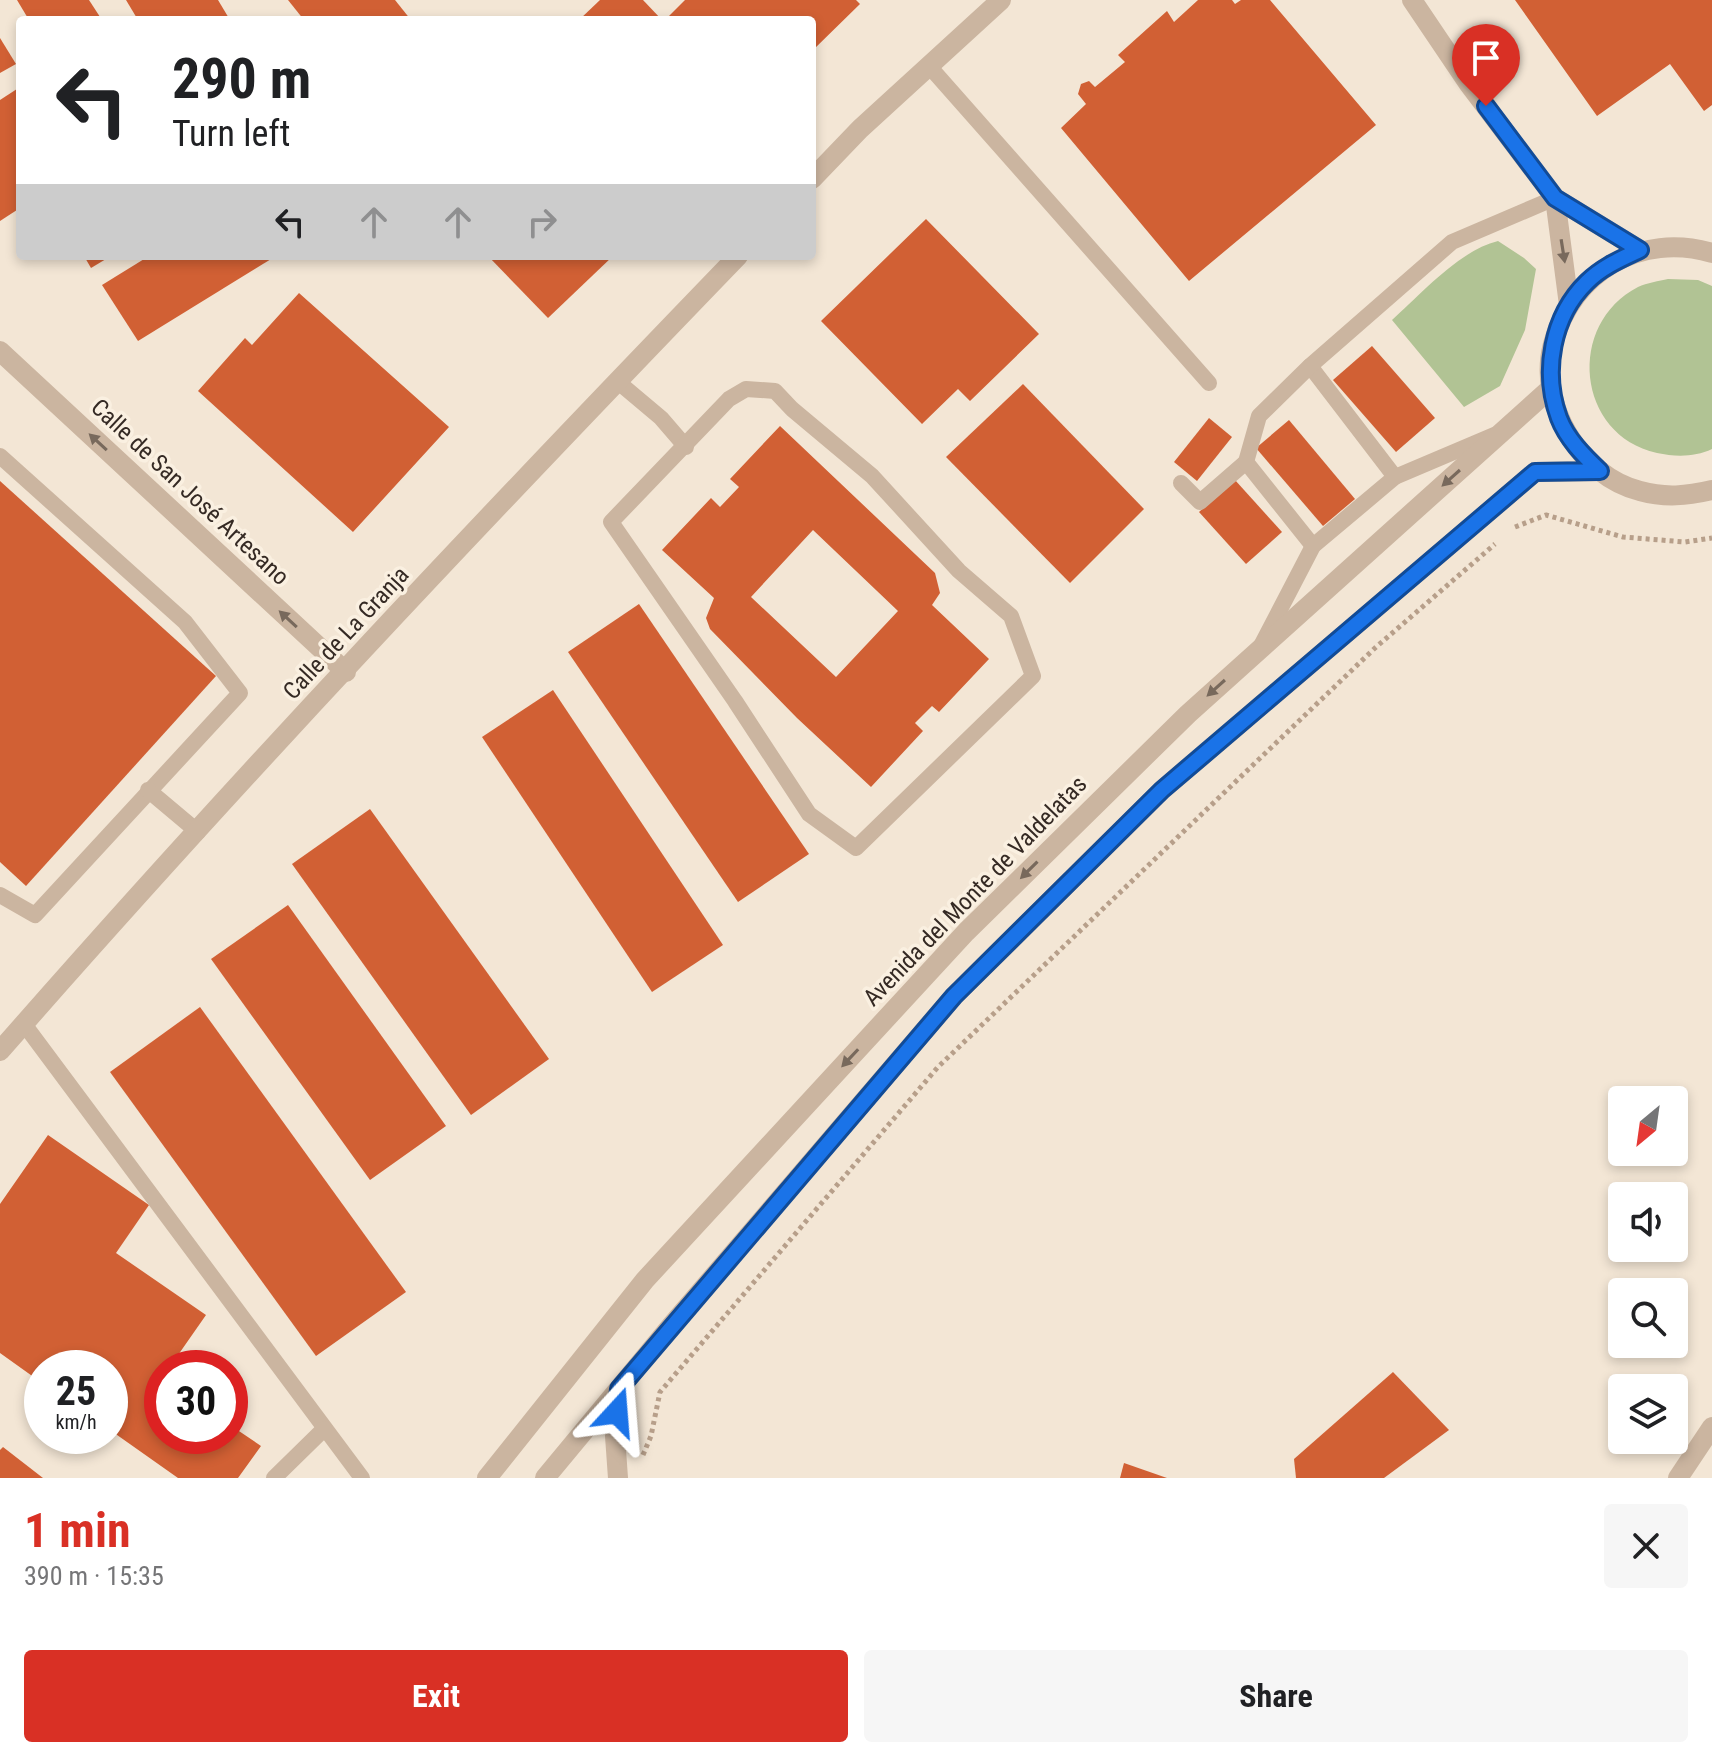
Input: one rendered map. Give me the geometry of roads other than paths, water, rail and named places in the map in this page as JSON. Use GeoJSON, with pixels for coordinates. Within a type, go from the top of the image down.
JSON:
{"type":"FeatureCollection","features":[{"type":"Feature","properties":{"kind":"street"},"geometry":{"type":"LineString","coordinates":[[816,175],[860,129],[1001,0]]}},
{"type":"Feature","properties":{"kind":"street"},"geometry":{"type":"LineString","coordinates":[[1412,0],[1468,83],[1555,198],[1640,250]]}},
{"type":"Feature","properties":{"kind":"street"},"geometry":{"type":"LineString","coordinates":[[1555,198],[1569,305]]}},
{"type":"Feature","properties":{"kind":"street"},"geometry":{"type":"LineString","coordinates":[[1712,243],[1640,250],[1612,263],[1588,281],[1569,305],[1552,345],[1551,388],[1560,420],[1577,448],[1600,471],[1638,491],[1681,497],[1712,490]]}},
{"type":"Feature","properties":{"kind":"street"},"geometry":{"type":"LineString","coordinates":[[1691,247],[1712,253]]}},
{"type":"Feature","properties":{"kind":"street","name":"Calle de La Granja"},"geometry":{"type":"LineString","coordinates":[[0,1051],[346,672],[734,260]]}},
{"type":"Feature","properties":{"kind":"street","name":"Calle de San José Artesano"},"geometry":{"type":"LineString","coordinates":[[0,351],[346,672]]}},
{"type":"Feature","properties":{"kind":"street","name":"Avenida del Monte de Valdelatas"},"geometry":{"type":"LineString","coordinates":[[487,1478],[645,1280],[966,932],[1188,714],[1551,388]]}},
{"type":"Feature","properties":{"kind":"street"},"geometry":{"type":"LineString","coordinates":[[545,1478],[954,996],[1162,790],[1535,472],[1600,471]]}},
{"type":"Feature","properties":{"kind":"street"},"geometry":{"type":"LineString","coordinates":[[618,1478],[615,1436],[619,1389]]}},
{"type":"Feature","properties":{"kind":"street"},"geometry":{"type":"LineString","coordinates":[[1678,1478],[1712,1427]]}},
{"type":"Feature","properties":{"kind":"lane"},"geometry":{"type":"LineString","coordinates":[[929,66],[1209,383]]}},
{"type":"Feature","properties":{"kind":"lane"},"geometry":{"type":"LineString","coordinates":[[1181,483],[1200,502],[1246,462],[1259,416],[1310,366],[1452,242],[1555,198]]}},
{"type":"Feature","properties":{"kind":"lane"},"geometry":{"type":"LineString","coordinates":[[1310,366],[1395,477]]}},
{"type":"Feature","properties":{"kind":"lane"},"geometry":{"type":"LineString","coordinates":[[617,381],[661,418],[686,447]]}},
{"type":"Feature","properties":{"kind":"lane"},"geometry":{"type":"LineString","coordinates":[[746,389],[775,391],[872,476],[959,571],[1011,616],[1033,676],[856,848],[809,814],[611,522],[686,447],[729,399],[746,389]]}},
{"type":"Feature","properties":{"kind":"lane"},"geometry":{"type":"LineString","coordinates":[[1258,650],[1313,546],[1395,477],[1503,432]]}},
{"type":"Feature","properties":{"kind":"lane"},"geometry":{"type":"LineString","coordinates":[[0,456],[185,622],[240,693],[35,915],[0,895]]}},
{"type":"Feature","properties":{"kind":"lane"},"geometry":{"type":"LineString","coordinates":[[1246,462],[1313,546]]}},
{"type":"Feature","properties":{"kind":"lane"},"geometry":{"type":"LineString","coordinates":[[148,790],[198,832]]}},
{"type":"Feature","properties":{"kind":"lane"},"geometry":{"type":"LineString","coordinates":[[24,1024],[362,1478]]}},
{"type":"Feature","properties":{"kind":"lane"},"geometry":{"type":"LineString","coordinates":[[274,1478],[324,1429]]}}]}
